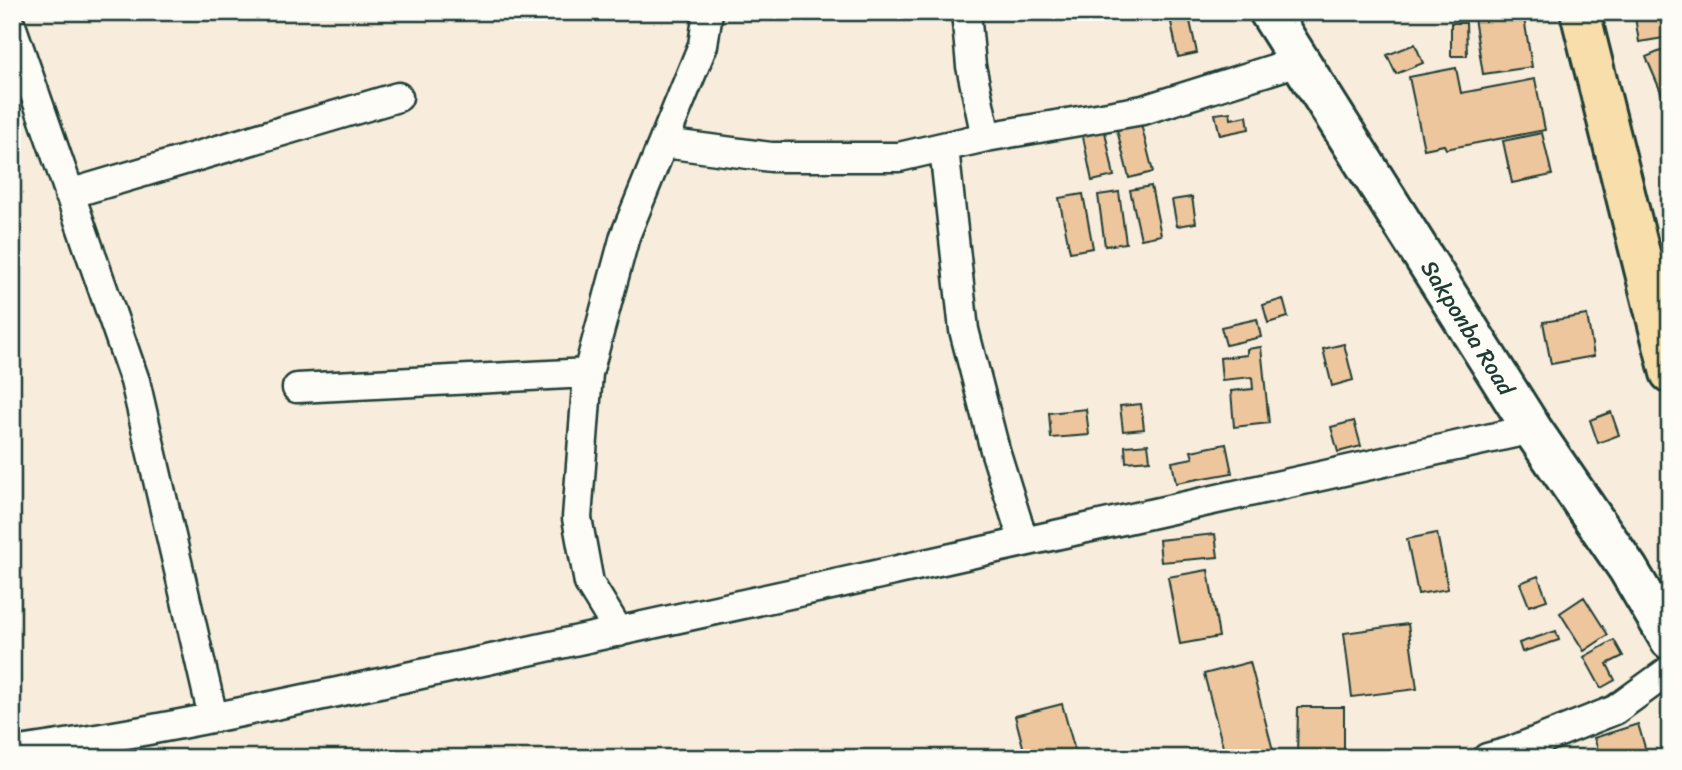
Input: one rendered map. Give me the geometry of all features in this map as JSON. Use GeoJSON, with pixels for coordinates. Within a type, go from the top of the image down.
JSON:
{"type":"FeatureCollection","features":[{"type":"Feature","properties":{"kind":"highway"},"geometry":{"type":"LineString","coordinates":[[1580,12],[1670,373]]}},
{"type":"Feature","properties":{"kind":"main road","name":"Sakponba Road"},"geometry":{"type":"LineString","coordinates":[[1269,12],[1532,429],[1628,569],[1670,640]]}},
{"type":"Feature","properties":{"kind":"street"},"geometry":{"type":"LineString","coordinates":[[620,632],[589,583],[577,518],[588,373],[625,236],[703,46],[708,12]]}},
{"type":"Feature","properties":{"kind":"street"},"geometry":{"type":"LineString","coordinates":[[966,12],[971,66],[986,137]]}},
{"type":"Feature","properties":{"kind":"street"},"geometry":{"type":"LineString","coordinates":[[12,28],[23,91],[69,194],[135,381],[214,717]]}},
{"type":"Feature","properties":{"kind":"street"},"geometry":{"type":"LineString","coordinates":[[664,143],[771,157],[899,157],[986,137],[1143,110],[1299,61]]}},
{"type":"Feature","properties":{"kind":"street"},"geometry":{"type":"LineString","coordinates":[[69,194],[398,97]]}},
{"type":"Feature","properties":{"kind":"street"},"geometry":{"type":"LineString","coordinates":[[944,148],[964,330],[995,450],[1023,540]]}},
{"type":"Feature","properties":{"kind":"street"},"geometry":{"type":"LineString","coordinates":[[297,387],[588,373]]}},
{"type":"Feature","properties":{"kind":"street"},"geometry":{"type":"LineString","coordinates":[[12,752],[59,746],[214,717],[620,632],[1023,540],[1532,429]]}},
{"type":"Feature","properties":{"kind":"street"},"geometry":{"type":"LineString","coordinates":[[1487,758],[1509,752],[1615,709],[1670,670]]}},
{"type":"Feature","properties":{"kind":"building"},"geometry":{"type":"Polygon","coordinates":[[[1169,12],[1188,12],[1197,53],[1178,57],[1169,12]]]}},
{"type":"Feature","properties":{"kind":"building"},"geometry":{"type":"Polygon","coordinates":[[[1473,12],[1523,12],[1532,67],[1483,74],[1473,12]]]}},
{"type":"Feature","properties":{"kind":"building"},"geometry":{"type":"Polygon","coordinates":[[[1665,12],[1670,37],[1639,42],[1635,17],[1665,12]]]}},
{"type":"Feature","properties":{"kind":"building"},"geometry":{"type":"Polygon","coordinates":[[[1451,23],[1466,23],[1467,56],[1451,56],[1451,23]]]}},
{"type":"Feature","properties":{"kind":"building"},"geometry":{"type":"Polygon","coordinates":[[[1415,44],[1423,63],[1396,74],[1387,55],[1415,44]]]}},
{"type":"Feature","properties":{"kind":"building"},"geometry":{"type":"Polygon","coordinates":[[[1670,47],[1670,113],[1646,57],[1670,47]]]}},
{"type":"Feature","properties":{"kind":"building"},"geometry":{"type":"Polygon","coordinates":[[[1456,68],[1461,93],[1535,79],[1545,130],[1446,149],[1444,145],[1424,149],[1409,77],[1456,68]]]}},
{"type":"Feature","properties":{"kind":"building"},"geometry":{"type":"Polygon","coordinates":[[[1230,112],[1231,119],[1247,116],[1249,129],[1220,135],[1215,114],[1230,112]]]}},
{"type":"Feature","properties":{"kind":"building"},"geometry":{"type":"Polygon","coordinates":[[[1140,120],[1153,172],[1129,178],[1116,126],[1140,120]]]}},
{"type":"Feature","properties":{"kind":"building"},"geometry":{"type":"Polygon","coordinates":[[[1103,122],[1114,176],[1092,181],[1081,127],[1103,122]]]}},
{"type":"Feature","properties":{"kind":"building"},"geometry":{"type":"Polygon","coordinates":[[[1542,133],[1552,175],[1512,183],[1503,141],[1542,133]]]}},
{"type":"Feature","properties":{"kind":"building"},"geometry":{"type":"Polygon","coordinates":[[[1151,186],[1161,235],[1141,239],[1130,190],[1151,186]]]}},
{"type":"Feature","properties":{"kind":"building"},"geometry":{"type":"Polygon","coordinates":[[[1119,192],[1126,243],[1105,246],[1098,195],[1119,192]]]}},
{"type":"Feature","properties":{"kind":"building"},"geometry":{"type":"Polygon","coordinates":[[[1083,194],[1093,248],[1070,252],[1059,198],[1083,194]]]}},
{"type":"Feature","properties":{"kind":"building"},"geometry":{"type":"Polygon","coordinates":[[[1192,197],[1196,223],[1177,226],[1172,200],[1192,197]]]}},
{"type":"Feature","properties":{"kind":"building"},"geometry":{"type":"Polygon","coordinates":[[[1283,299],[1288,317],[1268,323],[1263,305],[1283,299]]]}},
{"type":"Feature","properties":{"kind":"building"},"geometry":{"type":"Polygon","coordinates":[[[1587,315],[1594,356],[1551,364],[1543,322],[1587,315]]]}},
{"type":"Feature","properties":{"kind":"building"},"geometry":{"type":"Polygon","coordinates":[[[1257,319],[1261,337],[1226,345],[1221,327],[1257,319]]]}},
{"type":"Feature","properties":{"kind":"building"},"geometry":{"type":"Polygon","coordinates":[[[1344,344],[1353,380],[1332,386],[1323,349],[1344,344]]]}},
{"type":"Feature","properties":{"kind":"building"},"geometry":{"type":"Polygon","coordinates":[[[1261,347],[1269,423],[1234,427],[1231,391],[1253,389],[1252,377],[1222,380],[1220,358],[1247,355],[1247,349],[1261,347]]]}},
{"type":"Feature","properties":{"kind":"building"},"geometry":{"type":"Polygon","coordinates":[[[1141,404],[1144,429],[1123,431],[1120,406],[1141,404]]]}},
{"type":"Feature","properties":{"kind":"building"},"geometry":{"type":"Polygon","coordinates":[[[1086,409],[1089,435],[1051,438],[1049,413],[1086,409]]]}},
{"type":"Feature","properties":{"kind":"building"},"geometry":{"type":"Polygon","coordinates":[[[1611,412],[1619,435],[1598,443],[1590,420],[1611,412]]]}},
{"type":"Feature","properties":{"kind":"building"},"geometry":{"type":"Polygon","coordinates":[[[1354,421],[1361,446],[1338,452],[1331,427],[1354,421]]]}},
{"type":"Feature","properties":{"kind":"building"},"geometry":{"type":"Polygon","coordinates":[[[1148,444],[1150,460],[1126,462],[1125,446],[1148,444]]]}},
{"type":"Feature","properties":{"kind":"building"},"geometry":{"type":"Polygon","coordinates":[[[1226,444],[1232,473],[1176,483],[1172,462],[1193,458],[1191,451],[1226,444]]]}},
{"type":"Feature","properties":{"kind":"building"},"geometry":{"type":"Polygon","coordinates":[[[1437,533],[1448,589],[1418,594],[1407,539],[1437,533]]]}},
{"type":"Feature","properties":{"kind":"building"},"geometry":{"type":"Polygon","coordinates":[[[1215,534],[1218,557],[1161,562],[1159,540],[1215,534]]]}},
{"type":"Feature","properties":{"kind":"building"},"geometry":{"type":"Polygon","coordinates":[[[1208,570],[1219,637],[1180,644],[1168,577],[1208,570]]]}},
{"type":"Feature","properties":{"kind":"building"},"geometry":{"type":"Polygon","coordinates":[[[1538,576],[1547,600],[1529,606],[1520,583],[1538,576]]]}},
{"type":"Feature","properties":{"kind":"building"},"geometry":{"type":"Polygon","coordinates":[[[1584,597],[1608,635],[1584,651],[1560,613],[1584,597]]]}},
{"type":"Feature","properties":{"kind":"building"},"geometry":{"type":"Polygon","coordinates":[[[1408,624],[1417,689],[1352,697],[1344,633],[1408,624]]]}},
{"type":"Feature","properties":{"kind":"building"},"geometry":{"type":"Polygon","coordinates":[[[1556,631],[1559,640],[1522,652],[1519,643],[1556,631]]]}},
{"type":"Feature","properties":{"kind":"building"},"geometry":{"type":"Polygon","coordinates":[[[1614,640],[1623,656],[1607,664],[1615,680],[1601,688],[1584,657],[1614,640]]]}},
{"type":"Feature","properties":{"kind":"building"},"geometry":{"type":"Polygon","coordinates":[[[1250,662],[1275,758],[1226,758],[1204,674],[1250,662]]]}},
{"type":"Feature","properties":{"kind":"building"},"geometry":{"type":"Polygon","coordinates":[[[1062,704],[1077,758],[1026,758],[1015,716],[1062,704]]]}},
{"type":"Feature","properties":{"kind":"building"},"geometry":{"type":"Polygon","coordinates":[[[1298,707],[1344,707],[1344,758],[1297,758],[1298,707]]]}},
{"type":"Feature","properties":{"kind":"building"},"geometry":{"type":"Polygon","coordinates":[[[1638,724],[1647,754],[1634,758],[1601,758],[1594,738],[1638,724]]]}}]}
